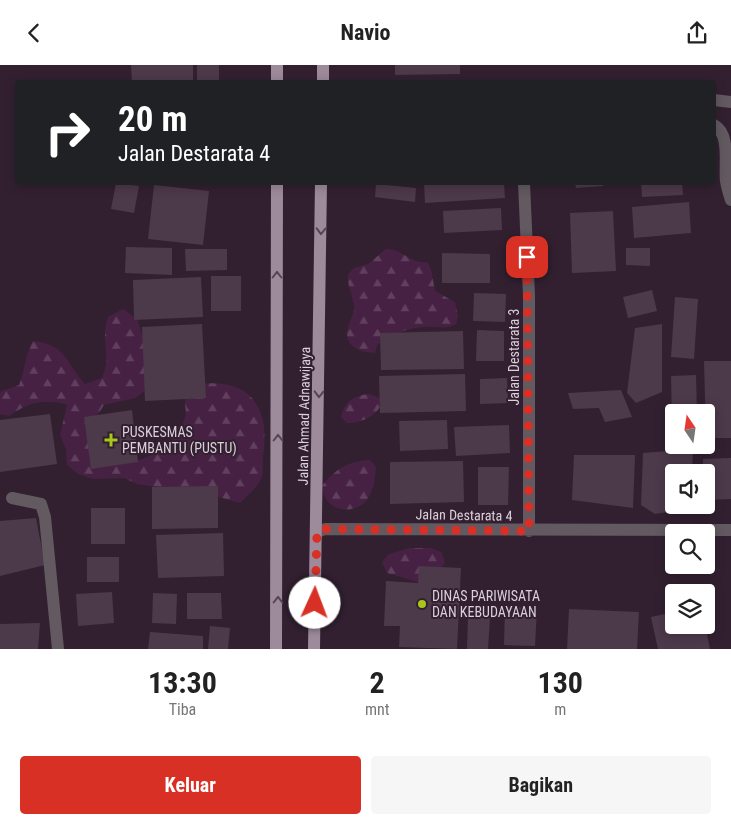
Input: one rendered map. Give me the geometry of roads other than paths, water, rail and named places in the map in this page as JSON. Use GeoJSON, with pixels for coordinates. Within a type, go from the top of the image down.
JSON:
{"type":"FeatureCollection","features":[{"type":"Feature","properties":{"kind":"main road"},"geometry":{"type":"LineString","coordinates":[[277,65],[277,80]]}},
{"type":"Feature","properties":{"kind":"main road"},"geometry":{"type":"LineString","coordinates":[[323,65],[323,80]]}},
{"type":"Feature","properties":{"kind":"main road","name":"Jalan Ahmad Adnawijaya"},"geometry":{"type":"LineString","coordinates":[[276,649],[277,185]]}},
{"type":"Feature","properties":{"kind":"main road","name":"Jalan Ahmad Adnawijaya"},"geometry":{"type":"LineString","coordinates":[[314,649],[322,185]]}},
{"type":"Feature","properties":{"kind":"street"},"geometry":{"type":"LineString","coordinates":[[716,100],[731,102]]}},
{"type":"Feature","properties":{"kind":"street"},"geometry":{"type":"LineString","coordinates":[[716,127],[724,140],[726,181],[731,200]]}},
{"type":"Feature","properties":{"kind":"street","name":"Jalan Destarata 3"},"geometry":{"type":"LineString","coordinates":[[524,185],[529,295],[529,531]]}},
{"type":"Feature","properties":{"kind":"street"},"geometry":{"type":"LineString","coordinates":[[12,499],[30,501],[41,505],[45,517],[58,649]]}},
{"type":"Feature","properties":{"kind":"street","name":"Jalan Destarata 4"},"geometry":{"type":"LineString","coordinates":[[317,532],[325,529],[731,530]]}},
{"type":"Feature","properties":{"kind":"place","name":"PUSKESMAS PEMBANTU (PUSTU)"},"geometry":{"type":"Point","coordinates":[111,440]}},
{"type":"Feature","properties":{"kind":"place","name":"DINAS PARIWISATA DAN KEBUDAYAAN"},"geometry":{"type":"Point","coordinates":[422,604]}}]}
